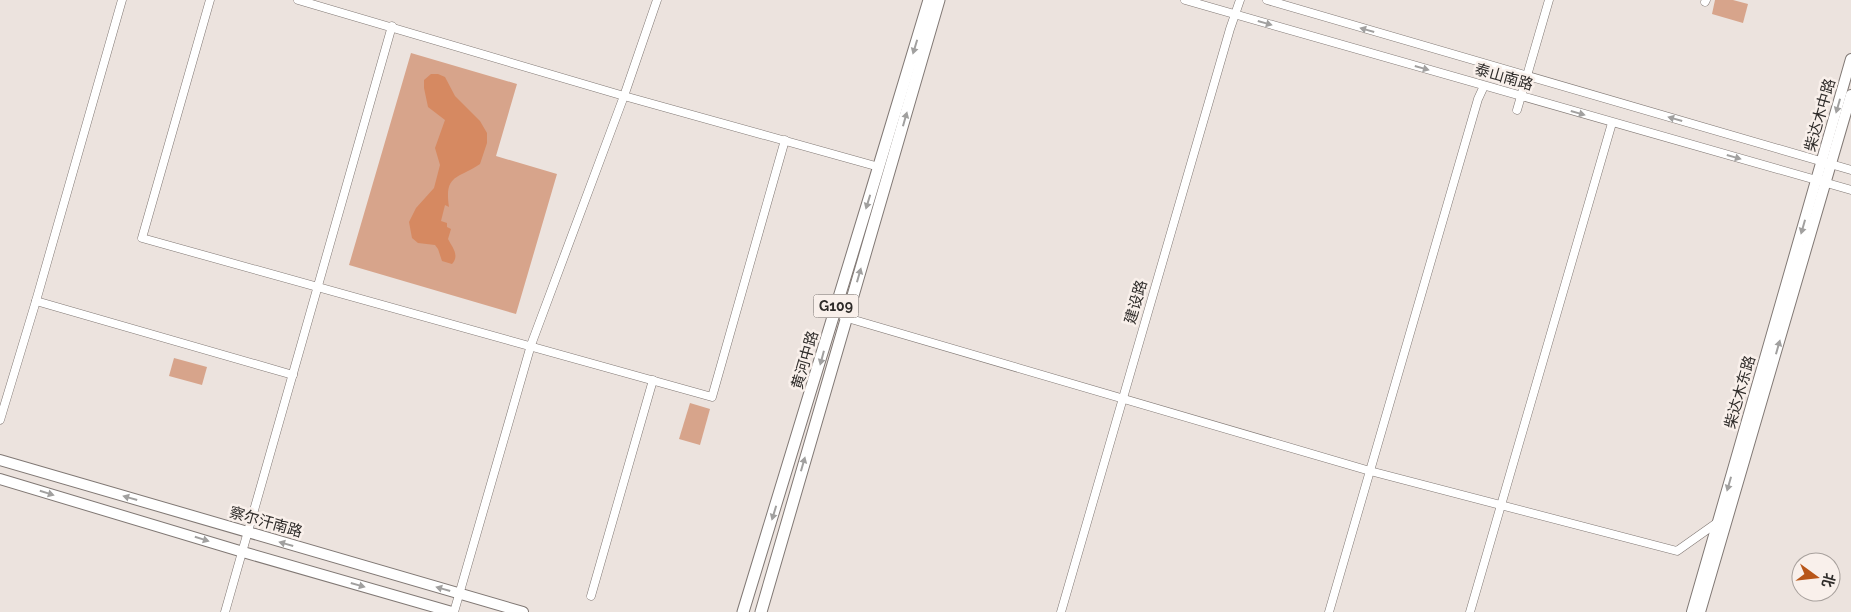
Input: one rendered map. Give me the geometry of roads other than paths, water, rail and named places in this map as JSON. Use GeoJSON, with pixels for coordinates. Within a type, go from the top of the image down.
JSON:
{"type":"FeatureCollection","features":[{"type":"Feature","properties":{"kind":"highway","name":"黄河中路"},"geometry":{"type":"LineString","coordinates":[[744,612],[929,0]]}},
{"type":"Feature","properties":{"kind":"highway","name":"黄河中路"},"geometry":{"type":"LineString","coordinates":[[761,612],[939,0]]}},
{"type":"Feature","properties":{"kind":"main road","name":"柴达木中路"},"geometry":{"type":"LineString","coordinates":[[1826,163],[1851,59]]}},
{"type":"Feature","properties":{"kind":"main road","name":"柴达木中路"},"geometry":{"type":"LineString","coordinates":[[1820,181],[1851,95]]}},
{"type":"Feature","properties":{"kind":"main road","name":"柴达木东路"},"geometry":{"type":"LineString","coordinates":[[1692,612],[1820,181]]}},
{"type":"Feature","properties":{"kind":"main road","name":"柴达木东路"},"geometry":{"type":"LineString","coordinates":[[1700,612],[1820,181]]}},
{"type":"Feature","properties":{"kind":"main road","name":"察尔汗南路"},"geometry":{"type":"LineString","coordinates":[[0,460],[523,612]]}},
{"type":"Feature","properties":{"kind":"main road"},"geometry":{"type":"LineString","coordinates":[[0,478],[243,552],[453,612]]}},
{"type":"Feature","properties":{"kind":"street"},"geometry":{"type":"LineString","coordinates":[[0,420],[122,0]]}},
{"type":"Feature","properties":{"kind":"street"},"geometry":{"type":"LineString","coordinates":[[210,0],[142,238],[712,396],[786,140]]}},
{"type":"Feature","properties":{"kind":"street"},"geometry":{"type":"LineString","coordinates":[[298,0],[392,26],[624,96],[879,167]]}},
{"type":"Feature","properties":{"kind":"street"},"geometry":{"type":"LineString","coordinates":[[453,612],[460,594],[531,346],[624,96],[657,0]]}},
{"type":"Feature","properties":{"kind":"street","name":"泰山南路"},"geometry":{"type":"LineString","coordinates":[[1185,0],[1851,190]]}},
{"type":"Feature","properties":{"kind":"street","name":"建设路"},"geometry":{"type":"LineString","coordinates":[[1061,612],[1234,15],[1240,0]]}},
{"type":"Feature","properties":{"kind":"street","name":"泰山南路"},"geometry":{"type":"LineString","coordinates":[[1267,0],[1851,170]]}},
{"type":"Feature","properties":{"kind":"street"},"geometry":{"type":"LineString","coordinates":[[1517,110],[1549,0]]}},
{"type":"Feature","properties":{"kind":"street"},"geometry":{"type":"LineString","coordinates":[[226,612],[392,26]]}},
{"type":"Feature","properties":{"kind":"street"},"geometry":{"type":"LineString","coordinates":[[1330,612],[1478,99],[1484,86]]}},
{"type":"Feature","properties":{"kind":"street"},"geometry":{"type":"LineString","coordinates":[[1470,612],[1612,123]]}},
{"type":"Feature","properties":{"kind":"street"},"geometry":{"type":"LineString","coordinates":[[36,301],[294,375]]}},
{"type":"Feature","properties":{"kind":"street"},"geometry":{"type":"LineString","coordinates":[[833,314],[1370,471],[1677,551],[1718,522]]}},
{"type":"Feature","properties":{"kind":"street"},"geometry":{"type":"LineString","coordinates":[[591,596],[653,380]]}}]}
